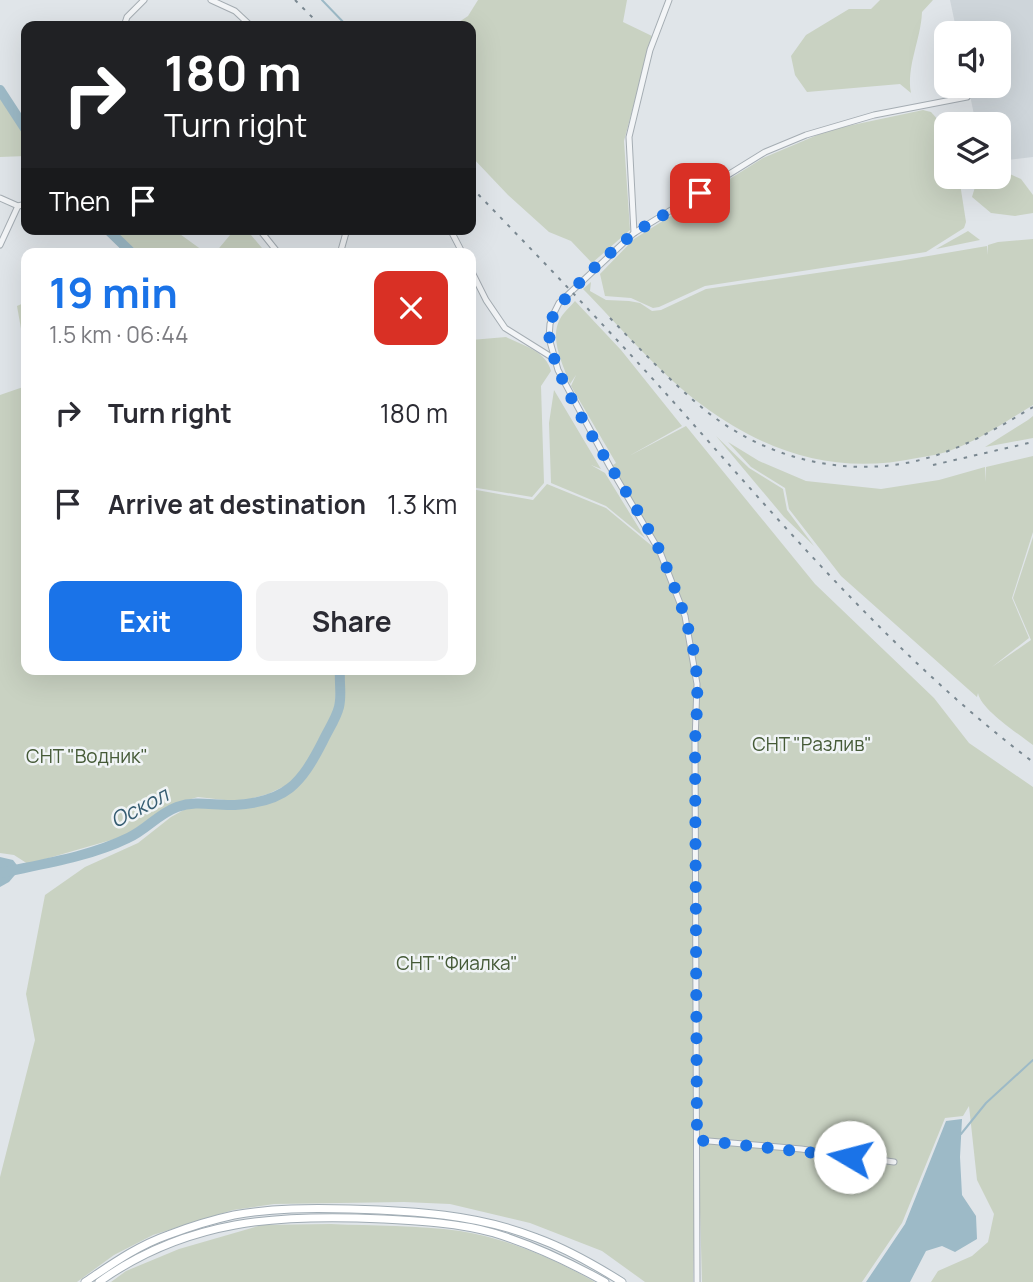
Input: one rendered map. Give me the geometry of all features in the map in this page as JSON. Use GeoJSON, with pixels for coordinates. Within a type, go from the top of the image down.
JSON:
{"type":"FeatureCollection","features":[{"type":"Feature","properties":{"kind":"main road"},"geometry":{"type":"LineString","coordinates":[[85,1282],[130,1252],[166,1236],[215,1220],[274,1209],[334,1209],[435,1213],[485,1222],[536,1237],[572,1253],[622,1282]]}},
{"type":"Feature","properties":{"kind":"main road"},"geometry":{"type":"LineString","coordinates":[[99,1282],[121,1266],[164,1245],[221,1227],[275,1218],[333,1217],[440,1223],[492,1233],[543,1250],[605,1282]]}},
{"type":"Feature","properties":{"kind":"street"},"geometry":{"type":"LineString","coordinates":[[126,21],[144,0]]}},
{"type":"Feature","properties":{"kind":"street"},"geometry":{"type":"LineString","coordinates":[[211,0],[235,11],[246,21]]}},
{"type":"Feature","properties":{"kind":"street"},"geometry":{"type":"LineString","coordinates":[[634,233],[629,137],[650,50],[669,0]]}},
{"type":"Feature","properties":{"kind":"street"},"geometry":{"type":"LineString","coordinates":[[697,1282],[697,684],[691,643],[685,616],[660,552],[610,467],[553,358],[549,338],[550,324],[559,303],[634,233],[765,152],[806,135],[874,115],[962,98]]}},
{"type":"Feature","properties":{"kind":"street"},"geometry":{"type":"LineString","coordinates":[[0,198],[21,205]]}},
{"type":"Feature","properties":{"kind":"street"},"geometry":{"type":"LineString","coordinates":[[0,245],[18,206]]}},
{"type":"Feature","properties":{"kind":"street"},"geometry":{"type":"LineString","coordinates":[[476,280],[505,328],[553,358]]}},
{"type":"Feature","properties":{"kind":"street"},"geometry":{"type":"LineString","coordinates":[[697,1140],[801,1149],[894,1162]]}},
{"type":"Feature","properties":{"kind":"shaded area"},"geometry":{"type":"Polygon","coordinates":[[[950,0],[1033,0],[1033,157],[1011,160],[1011,112],[973,112],[971,98],[1011,98],[1011,21],[954,21],[950,0]]]}},
{"type":"Feature","properties":{"kind":"green space"},"geometry":{"type":"Polygon","coordinates":[[[478,0],[627,0],[623,22],[652,36],[624,141],[630,230],[592,263],[571,241],[549,232],[476,161],[476,21],[460,21],[468,16],[478,0]]]}},
{"type":"Feature","properties":{"kind":"green space"},"geometry":{"type":"Polygon","coordinates":[[[880,0],[933,0],[922,12],[910,73],[911,93],[900,84],[807,92],[795,75],[791,56],[806,35],[849,9],[871,9],[880,0]]]}},
{"type":"Feature","properties":{"kind":"green space"},"geometry":{"type":"Polygon","coordinates":[[[0,93],[21,126],[21,156],[0,157],[0,93]]]}},
{"type":"Feature","properties":{"kind":"green space"},"geometry":{"type":"Polygon","coordinates":[[[923,110],[931,112],[934,115],[934,189],[961,189],[966,222],[964,228],[926,252],[705,286],[659,307],[653,308],[631,298],[605,296],[600,274],[634,239],[763,158],[829,130],[923,110]]]}},
{"type":"Feature","properties":{"kind":"green space"},"geometry":{"type":"Polygon","coordinates":[[[1011,174],[1021,179],[1033,195],[1033,213],[1015,216],[991,213],[972,197],[974,189],[1011,189],[1011,174]]]}},
{"type":"Feature","properties":{"kind":"green space"},"geometry":{"type":"Polygon","coordinates":[[[968,231],[980,240],[936,249],[968,231]]]}},
{"type":"Feature","properties":{"kind":"green space"},"geometry":{"type":"Polygon","coordinates":[[[119,235],[181,235],[199,248],[134,248],[119,235]]]}},
{"type":"Feature","properties":{"kind":"green space"},"geometry":{"type":"Polygon","coordinates":[[[230,235],[251,235],[262,248],[219,248],[230,235]]]}},
{"type":"Feature","properties":{"kind":"green space"},"geometry":{"type":"Polygon","coordinates":[[[1033,239],[1033,405],[984,435],[950,451],[888,463],[831,462],[804,456],[778,448],[727,422],[670,378],[583,289],[591,282],[590,291],[606,300],[640,303],[652,311],[661,310],[706,289],[987,246],[987,255],[988,245],[1033,239]]]}},
{"type":"Feature","properties":{"kind":"green space","name":"СНТ \"Фиалка\""},"geometry":{"type":"Polygon","coordinates":[[[575,301],[621,350],[682,426],[629,456],[686,426],[815,584],[934,698],[969,743],[1033,787],[1033,1282],[931,1282],[938,1271],[972,1256],[988,1242],[994,1214],[977,1180],[969,1106],[963,1116],[945,1118],[902,1223],[862,1282],[702,1282],[697,1104],[693,1282],[645,1282],[602,1251],[530,1223],[450,1204],[404,1202],[274,1204],[233,1210],[153,1235],[114,1255],[77,1282],[0,1282],[0,1177],[35,1040],[26,994],[45,895],[85,867],[138,843],[171,817],[198,802],[232,805],[250,803],[294,787],[314,758],[338,711],[340,675],[476,675],[476,490],[533,500],[547,484],[606,508],[658,551],[610,467],[616,463],[571,386],[576,375],[570,384],[556,343],[557,326],[575,301]]]}},
{"type":"Feature","properties":{"kind":"green space"},"geometry":{"type":"Polygon","coordinates":[[[21,304],[21,329],[17,306],[21,304]]]}},
{"type":"Feature","properties":{"kind":"green space"},"geometry":{"type":"Polygon","coordinates":[[[506,337],[539,354],[551,371],[541,386],[544,483],[532,497],[476,488],[476,340],[506,337]]]}},
{"type":"Feature","properties":{"kind":"green space","name":"СНТ \"Водник\""},"geometry":{"type":"Polygon","coordinates":[[[21,388],[21,675],[337,675],[335,709],[312,756],[291,783],[249,799],[233,801],[198,797],[184,801],[166,807],[125,836],[28,864],[14,855],[0,853],[0,395],[21,388]]]}},
{"type":"Feature","properties":{"kind":"green space"},"geometry":{"type":"Polygon","coordinates":[[[554,390],[601,469],[591,465],[605,473],[645,538],[606,506],[551,483],[549,423],[554,390]]]}},
{"type":"Feature","properties":{"kind":"green space"},"geometry":{"type":"Polygon","coordinates":[[[1033,416],[1033,438],[985,447],[1028,420],[1033,416]]]}},
{"type":"Feature","properties":{"kind":"green space"},"geometry":{"type":"Polygon","coordinates":[[[716,436],[749,468],[783,489],[787,510],[814,546],[784,517],[716,436]]]}},
{"type":"Feature","properties":{"kind":"green space"},"geometry":{"type":"Polygon","coordinates":[[[728,442],[759,461],[806,481],[881,489],[939,480],[985,467],[985,482],[986,467],[1033,456],[1033,532],[1012,598],[1029,638],[992,667],[1031,640],[1013,598],[1033,537],[1033,745],[993,714],[978,693],[977,697],[841,576],[789,509],[785,488],[751,467],[728,442]]]}},
{"type":"Feature","properties":{"kind":"green space"},"geometry":{"type":"Polygon","coordinates":[[[331,1224],[428,1228],[477,1234],[530,1250],[595,1282],[111,1282],[126,1271],[179,1249],[262,1225],[331,1224]]]}},
{"type":"Feature","properties":{"kind":"water"},"geometry":{"type":"Polygon","coordinates":[[[0,857],[13,860],[20,869],[9,882],[0,887],[0,857]]]}},
{"type":"Feature","properties":{"kind":"water"},"geometry":{"type":"Polygon","coordinates":[[[962,1119],[962,1195],[976,1216],[977,1239],[955,1252],[942,1246],[926,1251],[910,1282],[866,1282],[905,1224],[946,1121],[962,1119]]]}},
{"type":"Feature","properties":{"kind":"waterway"},"geometry":{"type":"LineString","coordinates":[[322,0],[342,21]]}},
{"type":"Feature","properties":{"kind":"waterway","name":"Оскол"},"geometry":{"type":"LineString","coordinates":[[0,90],[21,122]]}},
{"type":"Feature","properties":{"kind":"waterway","name":"Оскол"},"geometry":{"type":"LineString","coordinates":[[113,235],[127,248]]}},
{"type":"Feature","properties":{"kind":"waterway","name":"Оскол"},"geometry":{"type":"LineString","coordinates":[[0,873],[113,845],[134,835],[177,807],[192,804],[253,803],[279,795],[290,788],[307,769],[334,720],[340,702],[340,675]]}},
{"type":"Feature","properties":{"kind":"waterway"},"geometry":{"type":"LineString","coordinates":[[961,1134],[986,1103],[1033,1060]]}},
{"type":"Feature","properties":{"kind":"railway"},"geometry":{"type":"LineString","coordinates":[[295,0],[316,21]]}},
{"type":"Feature","properties":{"kind":"railway"},"geometry":{"type":"LineString","coordinates":[[476,192],[627,351],[847,594],[937,682],[1033,762]]}},
{"type":"Feature","properties":{"kind":"railway"},"geometry":{"type":"LineString","coordinates":[[610,318],[681,389],[733,430],[761,445],[822,463],[854,467],[917,461],[970,442],[1033,407]]}},
{"type":"Feature","properties":{"kind":"railway"},"geometry":{"type":"LineString","coordinates":[[933,465],[1033,442]]}},
{"type":"Feature","properties":{"kind":"route"},"geometry":{"type":"LineString","coordinates":[[700,193],[634,233],[559,303],[550,324],[549,338],[558,370],[660,552],[685,616],[691,643],[697,684],[697,1140],[801,1149],[850,1157]]}},
{"type":"Feature","properties":{"kind":"park label","name":"СНТ \"Разлив\""},"geometry":{"type":"Point","coordinates":[812,744]}}]}
